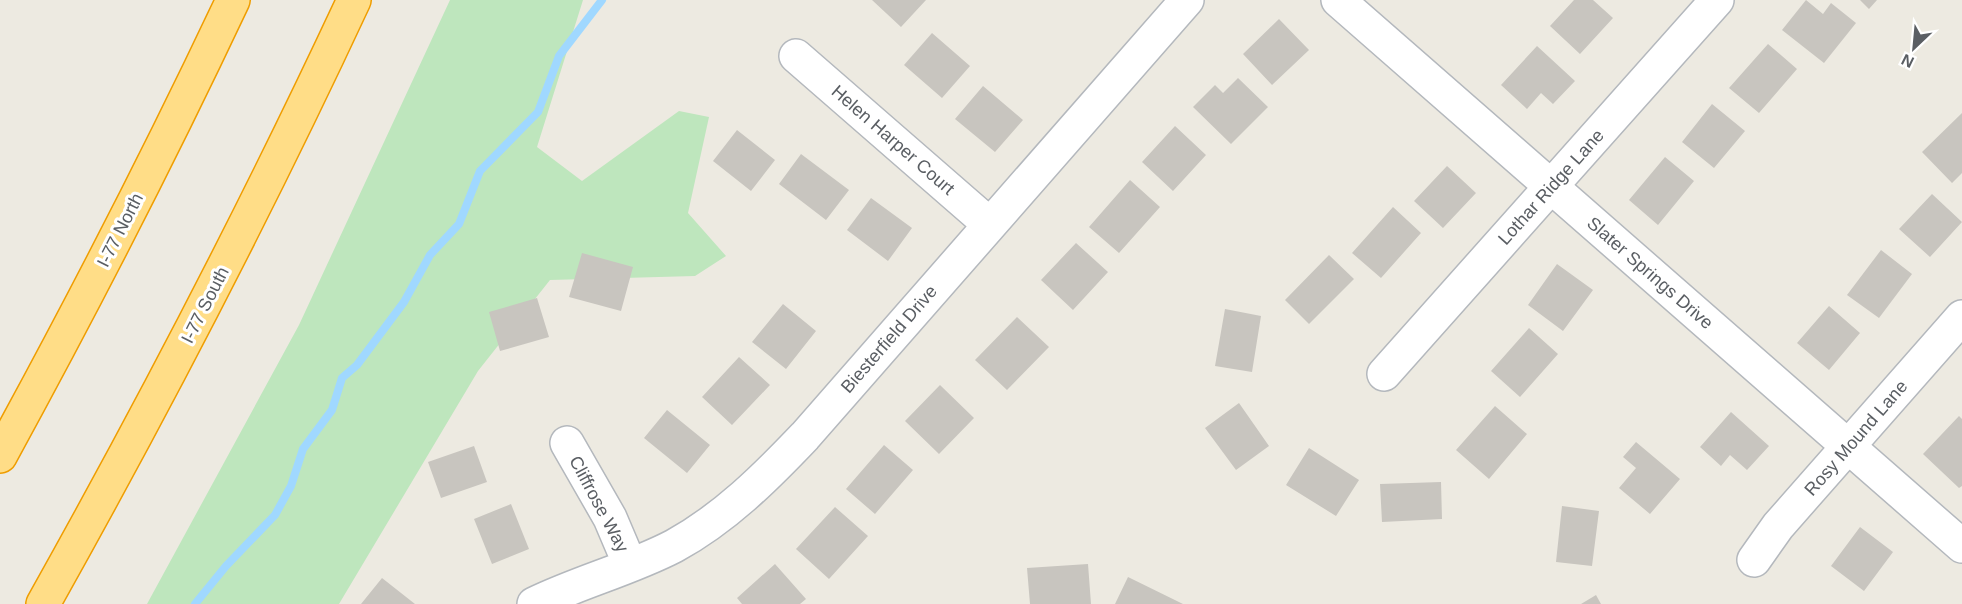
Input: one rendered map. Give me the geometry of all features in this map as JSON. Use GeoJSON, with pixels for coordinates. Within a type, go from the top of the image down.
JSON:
{"type":"FeatureCollection","features":[{"type":"Feature","properties":{"kind":"highway","name":"I-77 North"},"geometry":{"type":"LineString","coordinates":[[0,456],[151,170],[232,0]]}},
{"type":"Feature","properties":{"kind":"highway","name":"I-77 South"},"geometry":{"type":"LineString","coordinates":[[43,604],[206,304],[354,0]]}},
{"type":"Feature","properties":{"kind":"street","name":"Biesterfield Drive"},"geometry":{"type":"LineString","coordinates":[[534,604],[674,546],[707,526],[759,485],[1187,0]]}},
{"type":"Feature","properties":{"kind":"street","name":"Slater Springs Drive"},"geometry":{"type":"LineString","coordinates":[[1338,0],[1962,546]]}},
{"type":"Feature","properties":{"kind":"street","name":"Lothar Ridge Lane"},"geometry":{"type":"LineString","coordinates":[[1384,374],[1717,0]]}},
{"type":"Feature","properties":{"kind":"street","name":"Helen Harper Court"},"geometry":{"type":"LineString","coordinates":[[796,56],[989,224]]}},
{"type":"Feature","properties":{"kind":"street","name":"Rosy Mound Lane"},"geometry":{"type":"LineString","coordinates":[[1754,560],[1778,526],[1962,317]]}},
{"type":"Feature","properties":{"kind":"street","name":"Cliffrose Way"},"geometry":{"type":"LineString","coordinates":[[567,443],[610,518],[630,565]]}},
{"type":"Feature","properties":{"kind":"green space"},"geometry":{"type":"Polygon","coordinates":[[[450,0],[583,0],[537,147],[582,181],[679,111],[709,117],[688,213],[726,256],[695,276],[550,280],[478,371],[339,604],[147,604],[299,325],[450,0]]]}},
{"type":"Feature","properties":{"kind":"building"},"geometry":{"type":"Polygon","coordinates":[[[872,0],[926,0],[901,27],[872,0]]]}},
{"type":"Feature","properties":{"kind":"building"},"geometry":{"type":"Polygon","coordinates":[[[1574,0],[1593,0],[1613,18],[1580,54],[1550,26],[1574,0]]]}},
{"type":"Feature","properties":{"kind":"building"},"geometry":{"type":"Polygon","coordinates":[[[1806,0],[1823,14],[1831,3],[1856,23],[1824,63],[1782,30],[1806,0]]]}},
{"type":"Feature","properties":{"kind":"building"},"geometry":{"type":"Polygon","coordinates":[[[1860,0],[1877,0],[1869,9],[1860,0]]]}},
{"type":"Feature","properties":{"kind":"building"},"geometry":{"type":"Polygon","coordinates":[[[1279,19],[1309,50],[1272,85],[1243,54],[1279,19]]]}},
{"type":"Feature","properties":{"kind":"building"},"geometry":{"type":"Polygon","coordinates":[[[932,33],[970,66],[942,98],[904,65],[932,33]]]}},
{"type":"Feature","properties":{"kind":"building"},"geometry":{"type":"Polygon","coordinates":[[[1768,44],[1797,69],[1759,113],[1729,88],[1768,44]]]}},
{"type":"Feature","properties":{"kind":"building"},"geometry":{"type":"Polygon","coordinates":[[[1537,46],[1575,81],[1553,104],[1541,93],[1527,109],[1501,85],[1537,46]]]}},
{"type":"Feature","properties":{"kind":"building"},"geometry":{"type":"Polygon","coordinates":[[[1238,78],[1268,107],[1231,144],[1193,107],[1215,85],[1223,93],[1238,78]]]}},
{"type":"Feature","properties":{"kind":"building"},"geometry":{"type":"Polygon","coordinates":[[[983,86],[1023,120],[995,152],[955,119],[983,86]]]}},
{"type":"Feature","properties":{"kind":"building"},"geometry":{"type":"Polygon","coordinates":[[[1712,104],[1745,131],[1714,168],[1682,142],[1712,104]]]}},
{"type":"Feature","properties":{"kind":"building"},"geometry":{"type":"Polygon","coordinates":[[[1962,113],[1962,173],[1952,183],[1922,152],[1962,113]]]}},
{"type":"Feature","properties":{"kind":"building"},"geometry":{"type":"Polygon","coordinates":[[[1175,126],[1206,155],[1173,191],[1142,162],[1175,126]]]}},
{"type":"Feature","properties":{"kind":"building"},"geometry":{"type":"Polygon","coordinates":[[[737,130],[775,160],[751,191],[713,161],[737,130]]]}},
{"type":"Feature","properties":{"kind":"building"},"geometry":{"type":"Polygon","coordinates":[[[801,154],[849,190],[826,220],[779,184],[801,154]]]}},
{"type":"Feature","properties":{"kind":"building"},"geometry":{"type":"Polygon","coordinates":[[[1665,157],[1694,181],[1658,225],[1629,200],[1665,157]]]}},
{"type":"Feature","properties":{"kind":"building"},"geometry":{"type":"Polygon","coordinates":[[[1447,166],[1476,193],[1443,228],[1414,201],[1447,166]]]}},
{"type":"Feature","properties":{"kind":"building"},"geometry":{"type":"Polygon","coordinates":[[[1130,180],[1160,207],[1119,253],[1089,227],[1130,180]]]}},
{"type":"Feature","properties":{"kind":"building"},"geometry":{"type":"Polygon","coordinates":[[[1932,194],[1962,222],[1930,257],[1899,229],[1932,194]]]}},
{"type":"Feature","properties":{"kind":"building"},"geometry":{"type":"Polygon","coordinates":[[[871,198],[912,228],[888,261],[847,230],[871,198]]]}},
{"type":"Feature","properties":{"kind":"building"},"geometry":{"type":"Polygon","coordinates":[[[1393,207],[1421,233],[1381,278],[1352,253],[1393,207]]]}},
{"type":"Feature","properties":{"kind":"building"},"geometry":{"type":"Polygon","coordinates":[[[1076,243],[1108,272],[1073,310],[1041,280],[1076,243]]]}},
{"type":"Feature","properties":{"kind":"building"},"geometry":{"type":"Polygon","coordinates":[[[1881,250],[1912,274],[1879,318],[1847,295],[1881,250]]]}},
{"type":"Feature","properties":{"kind":"building"},"geometry":{"type":"Polygon","coordinates":[[[582,253],[633,267],[621,311],[569,297],[582,253]]]}},
{"type":"Feature","properties":{"kind":"building"},"geometry":{"type":"Polygon","coordinates":[[[1329,255],[1354,279],[1309,324],[1285,300],[1329,255]]]}},
{"type":"Feature","properties":{"kind":"building"},"geometry":{"type":"Polygon","coordinates":[[[1557,264],[1593,290],[1563,331],[1528,305],[1557,264]]]}},
{"type":"Feature","properties":{"kind":"building"},"geometry":{"type":"Polygon","coordinates":[[[537,298],[549,337],[500,351],[489,312],[537,298]]]}},
{"type":"Feature","properties":{"kind":"building"},"geometry":{"type":"Polygon","coordinates":[[[783,304],[816,331],[786,369],[752,342],[783,304]]]}},
{"type":"Feature","properties":{"kind":"building"},"geometry":{"type":"Polygon","coordinates":[[[1829,306],[1860,333],[1829,370],[1797,343],[1829,306]]]}},
{"type":"Feature","properties":{"kind":"building"},"geometry":{"type":"Polygon","coordinates":[[[1225,309],[1261,316],[1252,372],[1215,366],[1225,309]]]}},
{"type":"Feature","properties":{"kind":"building"},"geometry":{"type":"Polygon","coordinates":[[[1017,317],[1049,347],[1007,390],[975,360],[1017,317]]]}},
{"type":"Feature","properties":{"kind":"building"},"geometry":{"type":"Polygon","coordinates":[[[1529,328],[1558,354],[1520,397],[1491,371],[1529,328]]]}},
{"type":"Feature","properties":{"kind":"building"},"geometry":{"type":"Polygon","coordinates":[[[739,357],[770,385],[732,425],[702,397],[739,357]]]}},
{"type":"Feature","properties":{"kind":"building"},"geometry":{"type":"Polygon","coordinates":[[[940,385],[974,418],[939,454],[905,421],[940,385]]]}},
{"type":"Feature","properties":{"kind":"building"},"geometry":{"type":"Polygon","coordinates":[[[1239,403],[1269,446],[1236,470],[1205,428],[1239,403]]]}},
{"type":"Feature","properties":{"kind":"building"},"geometry":{"type":"Polygon","coordinates":[[[1495,406],[1527,434],[1489,479],[1456,450],[1495,406]]]}},
{"type":"Feature","properties":{"kind":"building"},"geometry":{"type":"Polygon","coordinates":[[[667,410],[710,445],[687,473],[644,438],[667,410]]]}},
{"type":"Feature","properties":{"kind":"building"},"geometry":{"type":"Polygon","coordinates":[[[1731,412],[1769,446],[1747,470],[1730,455],[1721,466],[1700,447],[1731,412]]]}},
{"type":"Feature","properties":{"kind":"building"},"geometry":{"type":"Polygon","coordinates":[[[1959,416],[1962,419],[1962,486],[1959,488],[1923,454],[1959,416]]]}},
{"type":"Feature","properties":{"kind":"building"},"geometry":{"type":"Polygon","coordinates":[[[1636,442],[1680,479],[1650,514],[1619,488],[1636,468],[1623,457],[1636,442]]]}},
{"type":"Feature","properties":{"kind":"building"},"geometry":{"type":"Polygon","coordinates":[[[884,445],[913,470],[875,514],[846,489],[884,445]]]}},
{"type":"Feature","properties":{"kind":"building"},"geometry":{"type":"Polygon","coordinates":[[[474,446],[487,482],[441,498],[428,462],[474,446]]]}},
{"type":"Feature","properties":{"kind":"building"},"geometry":{"type":"Polygon","coordinates":[[[1309,448],[1359,480],[1336,516],[1286,485],[1309,448]]]}},
{"type":"Feature","properties":{"kind":"building"},"geometry":{"type":"Polygon","coordinates":[[[1441,482],[1442,519],[1382,522],[1380,484],[1441,482]]]}},
{"type":"Feature","properties":{"kind":"building"},"geometry":{"type":"Polygon","coordinates":[[[511,504],[529,549],[492,564],[474,519],[511,504]]]}},
{"type":"Feature","properties":{"kind":"building"},"geometry":{"type":"Polygon","coordinates":[[[1562,506],[1599,511],[1592,566],[1556,562],[1562,506]]]}},
{"type":"Feature","properties":{"kind":"building"},"geometry":{"type":"Polygon","coordinates":[[[835,507],[868,536],[829,579],[796,549],[835,507]]]}},
{"type":"Feature","properties":{"kind":"building"},"geometry":{"type":"Polygon","coordinates":[[[1860,527],[1893,552],[1864,591],[1831,566],[1860,527]]]}},
{"type":"Feature","properties":{"kind":"building"},"geometry":{"type":"Polygon","coordinates":[[[775,564],[806,599],[800,604],[742,604],[737,598],[775,564]]]}},
{"type":"Feature","properties":{"kind":"building"},"geometry":{"type":"Polygon","coordinates":[[[1088,564],[1091,604],[1030,604],[1027,568],[1088,564]]]}},
{"type":"Feature","properties":{"kind":"building"},"geometry":{"type":"Polygon","coordinates":[[[1128,577],[1183,604],[1115,604],[1128,577]]]}},
{"type":"Feature","properties":{"kind":"building"},"geometry":{"type":"Polygon","coordinates":[[[382,578],[415,604],[361,604],[382,578]]]}},
{"type":"Feature","properties":{"kind":"building"},"geometry":{"type":"Polygon","coordinates":[[[1596,595],[1601,604],[1581,604],[1596,595]]]}},
{"type":"Feature","properties":{"kind":"waterway"},"geometry":{"type":"LineString","coordinates":[[195,604],[226,566],[275,515],[291,486],[303,449],[332,410],[342,378],[357,365],[404,302],[430,255],[459,224],[480,171],[538,112],[559,56],[602,0]]}}]}
